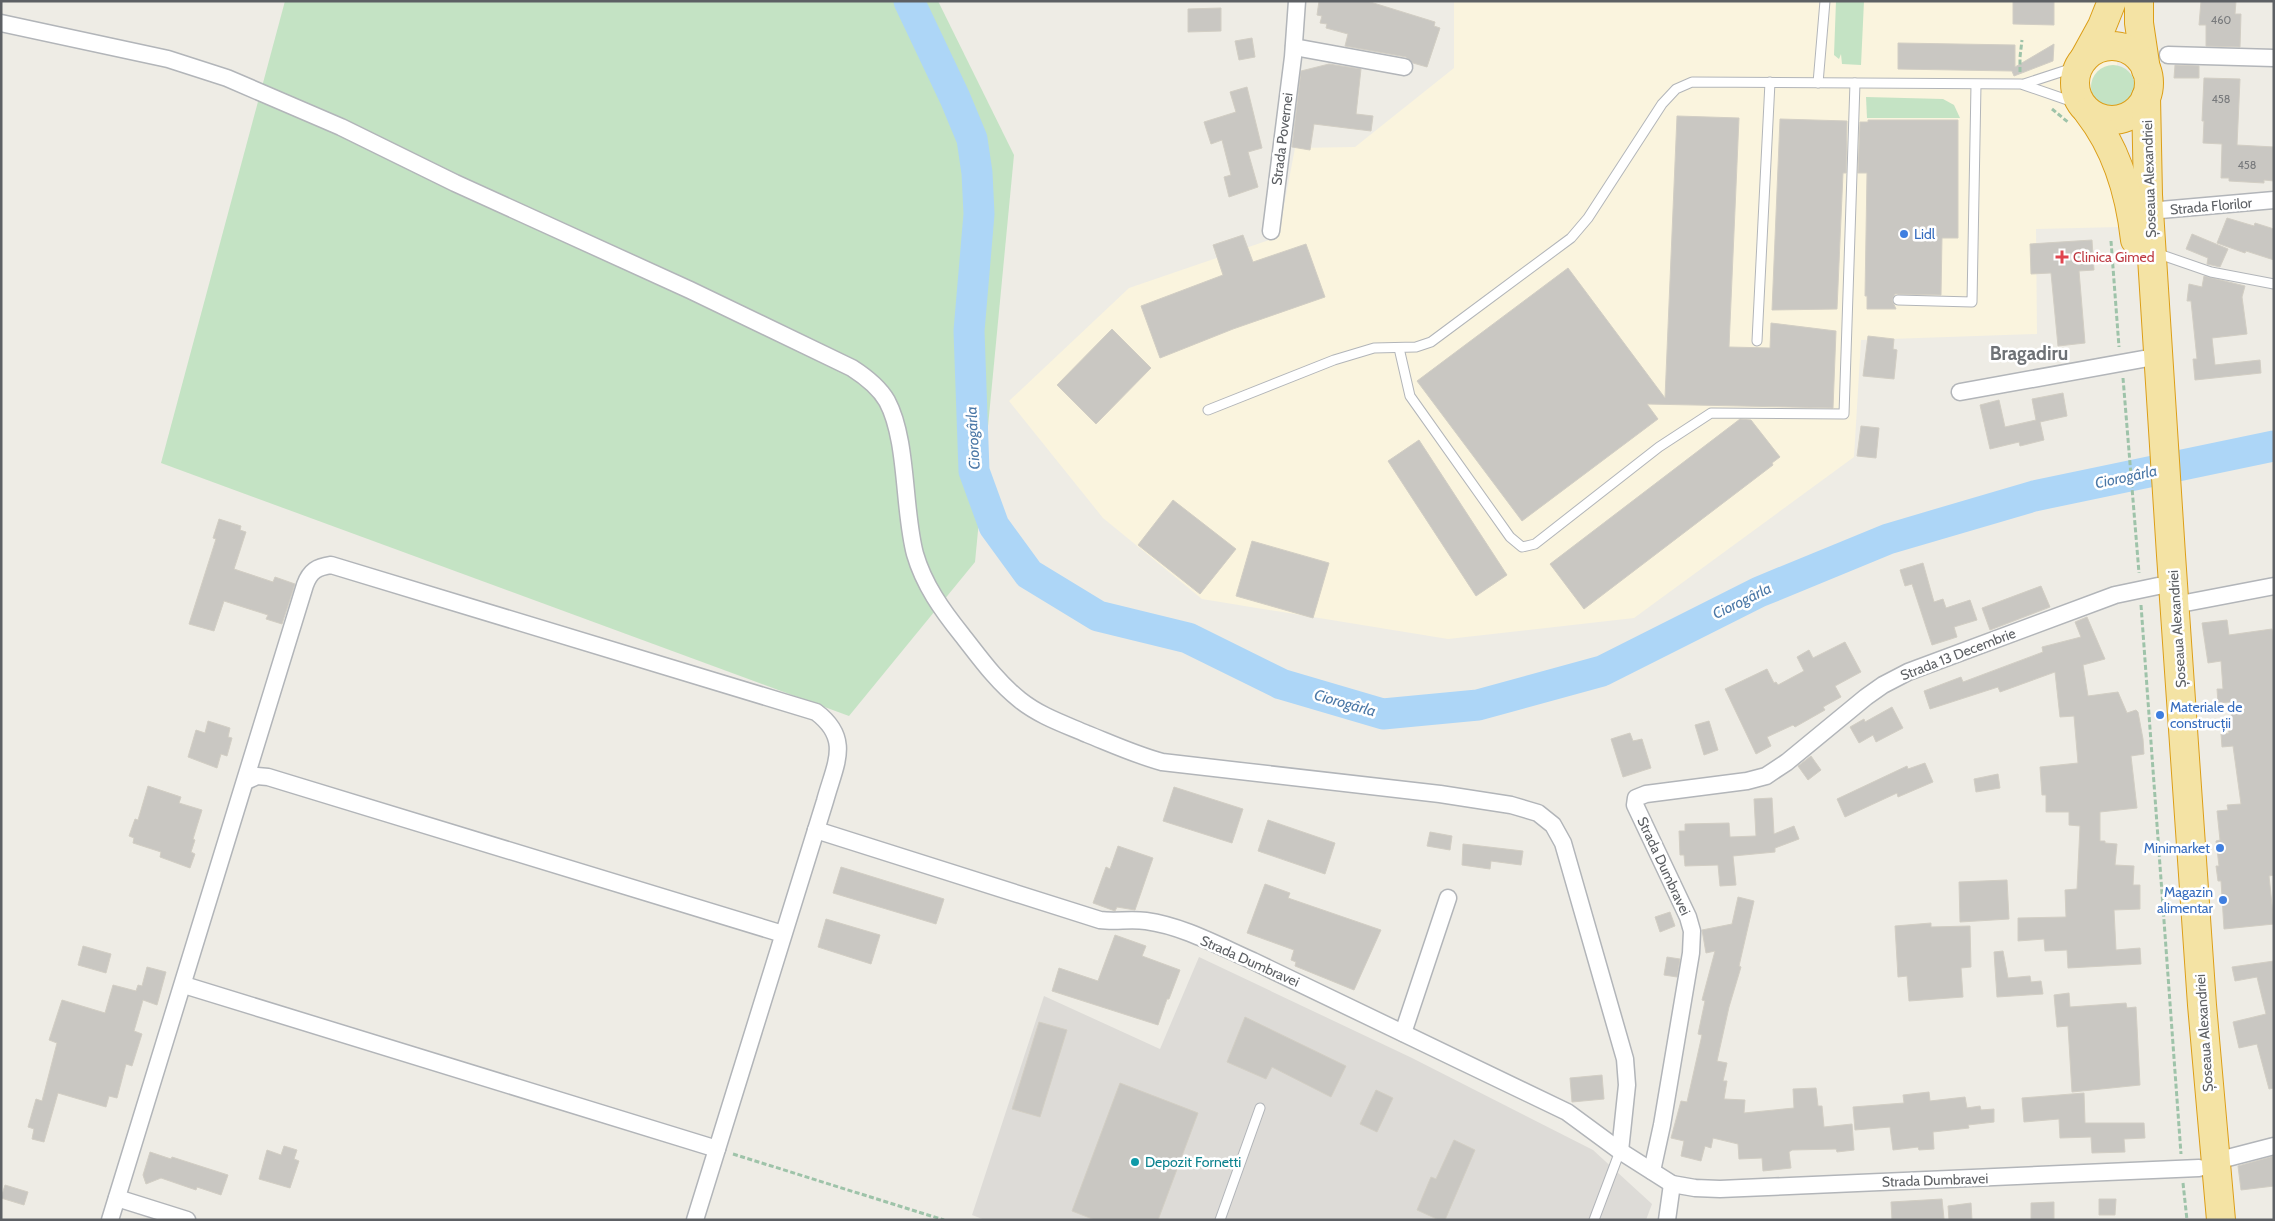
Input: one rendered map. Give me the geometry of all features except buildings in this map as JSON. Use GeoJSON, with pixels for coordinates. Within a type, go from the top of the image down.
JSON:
{"type":"FeatureCollection","features":[{"type":"Feature","properties":{"kind":"highway","name":"Șoseaua Alexandriei"},"geometry":{"type":"LineString","coordinates":[[2112,1],[2102,26],[2082,61],[2076,75],[2075,86],[2080,114],[2100,128],[2115,157],[2123,177],[2133,220],[2132,361],[2144,402]]}},
{"type":"Feature","properties":{"kind":"highway","name":"Șoseaua Alexandriei"},"geometry":{"type":"LineString","coordinates":[[2139,1],[2139,23],[2153,74],[2149,211],[2153,252],[2144,402],[2156,576],[2202,996],[2199,1166],[2204,1220]]}},
{"type":"Feature","properties":{"kind":"highway"},"geometry":{"type":"LineString","coordinates":[[2082,61],[2095,50],[2116,46],[2134,54],[2153,74]]}},
{"type":"Feature","properties":{"kind":"highway","name":"Șoseaua Alexandriei"},"geometry":{"type":"LineString","coordinates":[[2080,114],[2102,119],[2122,119],[2132,115],[2140,107],[2153,74]]}},
{"type":"Feature","properties":{"kind":"highway","name":"Șoseaua Alexandriei"},"geometry":{"type":"LineString","coordinates":[[2199,1166],[2221,1220]]}},
{"type":"Feature","properties":{"kind":"street","name":"Strada Povernei"},"geometry":{"type":"LineString","coordinates":[[1271,231],[1294,47],[1296,1]]}},
{"type":"Feature","properties":{"kind":"street"},"geometry":{"type":"LineString","coordinates":[[1,23],[168,60],[227,78],[341,127],[455,183],[690,290],[852,368],[867,378],[887,402],[897,430],[910,530],[920,570],[927,586],[945,614],[1002,684],[1039,713],[1140,756],[1162,762],[1440,794],[1529,809],[1545,818],[1558,834],[1571,866],[1625,1059],[1627,1085],[1620,1151]]}},
{"type":"Feature","properties":{"kind":"street"},"geometry":{"type":"LineString","coordinates":[[1294,47],[1404,67]]}},
{"type":"Feature","properties":{"kind":"street"},"geometry":{"type":"LineString","coordinates":[[2153,74],[2274,58]]}},
{"type":"Feature","properties":{"kind":"street","name":"Strada Florilor"},"geometry":{"type":"LineString","coordinates":[[2149,211],[2274,200]]}},
{"type":"Feature","properties":{"kind":"street"},"geometry":{"type":"LineString","coordinates":[[1960,392],[2132,361]]}},
{"type":"Feature","properties":{"kind":"street"},"geometry":{"type":"LineString","coordinates":[[110,1220],[184,985],[308,577],[320,567],[331,565],[816,712],[830,722],[838,741],[838,754],[695,1220]]}},
{"type":"Feature","properties":{"kind":"street","name":"Strada 13 Decembrie"},"geometry":{"type":"LineString","coordinates":[[1636,798],[1646,794],[1747,781],[1766,776],[1787,762],[1866,697],[1883,685],[1908,672],[2115,595],[2156,576],[2274,586]]}},
{"type":"Feature","properties":{"kind":"street"},"geometry":{"type":"LineString","coordinates":[[246,780],[257,776],[268,777],[783,934]]}},
{"type":"Feature","properties":{"kind":"street","name":"Strada Dumbravei"},"geometry":{"type":"LineString","coordinates":[[1636,798],[1635,806],[1688,918],[1692,931],[1692,953],[1652,1171]]}},
{"type":"Feature","properties":{"kind":"street","name":"Strada Dumbravei"},"geometry":{"type":"LineString","coordinates":[[816,830],[1100,920],[1146,921],[1173,928],[1253,961],[1567,1112],[1620,1151],[1672,1184],[1695,1188],[1720,1189],[2199,1166],[2274,1146]]}},
{"type":"Feature","properties":{"kind":"street"},"geometry":{"type":"LineString","coordinates":[[1403,1033],[1448,898]]}},
{"type":"Feature","properties":{"kind":"street"},"geometry":{"type":"LineString","coordinates":[[184,985],[717,1149]]}},
{"type":"Feature","properties":{"kind":"street"},"geometry":{"type":"LineString","coordinates":[[1667,1220],[1672,1184]]}},
{"type":"Feature","properties":{"kind":"street"},"geometry":{"type":"LineString","coordinates":[[117,1198],[187,1220]]}},
{"type":"Feature","properties":{"kind":"lane"},"geometry":{"type":"LineString","coordinates":[[1818,83],[1825,1]]}},
{"type":"Feature","properties":{"kind":"lane"},"geometry":{"type":"LineString","coordinates":[[1208,410],[1334,360],[1374,348],[1416,347],[1431,342],[1570,238],[1588,218],[1662,104],[1676,89],[1692,82],[2024,84],[2082,61]]}},
{"type":"Feature","properties":{"kind":"lane"},"geometry":{"type":"LineString","coordinates":[[1757,341],[1770,82]]}},
{"type":"Feature","properties":{"kind":"lane"},"geometry":{"type":"LineString","coordinates":[[1399,348],[1410,396],[1510,538],[1522,548],[1535,544],[1659,447],[1712,413],[1844,414],[1855,83]]}},
{"type":"Feature","properties":{"kind":"lane"},"geometry":{"type":"LineString","coordinates":[[2024,84],[2080,114]]}},
{"type":"Feature","properties":{"kind":"lane"},"geometry":{"type":"LineString","coordinates":[[1898,300],[1972,302],[1976,85]]}},
{"type":"Feature","properties":{"kind":"lane"},"geometry":{"type":"LineString","coordinates":[[2153,252],[2211,272],[2274,284]]}},
{"type":"Feature","properties":{"kind":"lane"},"geometry":{"type":"LineString","coordinates":[[1220,1220],[1260,1108]]}},
{"type":"Feature","properties":{"kind":"lane"},"geometry":{"type":"LineString","coordinates":[[1594,1220],[1620,1151]]}},
{"type":"Feature","properties":{"kind":"path"},"geometry":{"type":"LineString","coordinates":[[2020,72],[2022,40]]}},
{"type":"Feature","properties":{"kind":"path"},"geometry":{"type":"LineString","coordinates":[[2049,107],[2080,114]]}},
{"type":"Feature","properties":{"kind":"path"},"geometry":{"type":"LineString","coordinates":[[2111,240],[2116,322],[2132,361],[2144,402],[2199,1166],[2187,1220]]}},
{"type":"Feature","properties":{"kind":"path"},"geometry":{"type":"LineString","coordinates":[[717,1149],[944,1220]]}},
{"type":"Feature","properties":{"kind":"shaded area"},"geometry":{"type":"Polygon","coordinates":[[[1454,1],[2116,1],[2120,227],[2036,229],[2037,334],[1861,340],[1854,457],[1634,618],[1448,639],[1202,599],[1103,518],[1009,401],[1129,288],[1278,237],[1295,148],[1355,147],[1454,68],[1454,1]]]}},
{"type":"Feature","properties":{"kind":"shaded area"},"geometry":{"type":"Polygon","coordinates":[[[1199,957],[1412,1058],[1593,1150],[1652,1204],[1646,1220],[985,1220],[972,1215],[1044,996],[1160,1049],[1199,957]]]}},
{"type":"Feature","properties":{"kind":"green space"},"geometry":{"type":"Polygon","coordinates":[[[285,1],[938,1],[1014,155],[975,562],[849,716],[161,463],[285,1]]]}},
{"type":"Feature","properties":{"kind":"green space"},"geometry":{"type":"Polygon","coordinates":[[[1836,1],[1864,1],[1861,65],[1842,64],[1841,54],[1839,59],[1834,55],[1836,1]]]}},
{"type":"Feature","properties":{"kind":"green space"},"geometry":{"type":"Polygon","coordinates":[[[2113,65],[2125,69],[2131,75],[2135,87],[2131,99],[2125,105],[2113,109],[2101,105],[2095,99],[2091,87],[2095,75],[2101,69],[2113,65]]]}},
{"type":"Feature","properties":{"kind":"green space"},"geometry":{"type":"Polygon","coordinates":[[[1866,97],[1943,99],[1954,105],[1960,118],[1867,118],[1866,97]]]}},
{"type":"Feature","properties":{"kind":"waterway","name":"Ciorogârla"},"geometry":{"type":"LineString","coordinates":[[909,1],[955,98],[972,139],[977,173],[979,214],[969,331],[974,471],[994,526],[1029,574],[1098,616],[1188,638],[1281,684],[1383,714],[1478,705],[1602,671],[1759,592],[1888,539],[2034,496],[2274,446]]}},
{"type":"Feature","properties":{"kind":"place","name":"Lidl"},"geometry":{"type":"Point","coordinates":[1904,234]}},
{"type":"Feature","properties":{"kind":"place","name":"Clinica Gimed"},"geometry":{"type":"Point","coordinates":[2062,257]}},
{"type":"Feature","properties":{"kind":"place","name":"Materiale de construcții"},"geometry":{"type":"Point","coordinates":[2160,715]}},
{"type":"Feature","properties":{"kind":"place","name":"Minimarket"},"geometry":{"type":"Point","coordinates":[2220,848]}},
{"type":"Feature","properties":{"kind":"place","name":"Magazin alimentar"},"geometry":{"type":"Point","coordinates":[2223,900]}},
{"type":"Feature","properties":{"kind":"place","name":"Depozit Fornetti"},"geometry":{"type":"Point","coordinates":[1135,1162]}},
{"type":"Feature","properties":{"kind":"district","name":"Bragadiru"},"geometry":{"type":"Point","coordinates":[2029,353]}}]}
